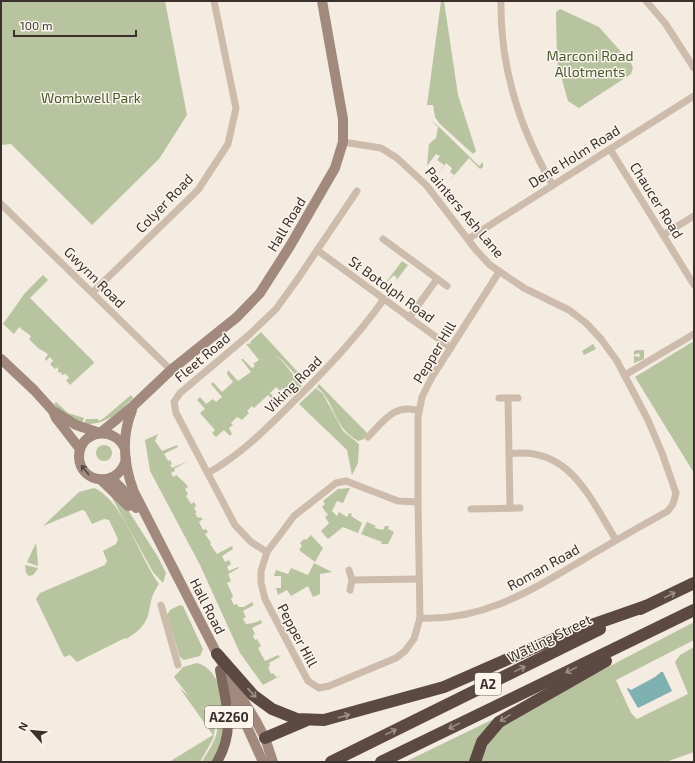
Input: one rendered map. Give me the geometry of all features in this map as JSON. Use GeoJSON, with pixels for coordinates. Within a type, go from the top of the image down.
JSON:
{"type":"FeatureCollection","features":[{"type":"Feature","properties":{"kind":"highway","name":"Watling Street"},"geometry":{"type":"LineString","coordinates":[[331,762],[694,583]]}},
{"type":"Feature","properties":{"kind":"highway"},"geometry":{"type":"LineString","coordinates":[[265,738],[305,721],[331,719],[444,687],[563,635],[646,606]]}},
{"type":"Feature","properties":{"kind":"highway","name":"A2"},"geometry":{"type":"LineString","coordinates":[[381,762],[694,610]]}},
{"type":"Feature","properties":{"kind":"highway"},"geometry":{"type":"LineString","coordinates":[[475,762],[482,742],[499,722],[623,652],[659,627]]}},
{"type":"Feature","properties":{"kind":"highway"},"geometry":{"type":"LineString","coordinates":[[217,654],[260,701],[283,715],[305,721]]}},
{"type":"Feature","properties":{"kind":"main road","name":"Hall Road"},"geometry":{"type":"LineString","coordinates":[[137,510],[127,505],[100,479],[90,476],[82,468],[79,456],[80,449],[87,439],[100,433],[133,406],[171,370],[237,317],[260,293],[290,246],[335,168],[343,142],[344,119],[322,1]]}},
{"type":"Feature","properties":{"kind":"main road"},"geometry":{"type":"LineString","coordinates":[[1,359],[26,381],[53,411],[76,425],[100,433],[108,433],[115,436],[121,442],[125,454],[121,470],[111,478],[100,479]]}},
{"type":"Feature","properties":{"kind":"main road","name":"Hall Road"},"geometry":{"type":"LineString","coordinates":[[133,406],[126,424],[125,454],[129,478],[134,492],[217,654],[265,738],[266,759]]}},
{"type":"Feature","properties":{"kind":"main road"},"geometry":{"type":"LineString","coordinates":[[53,411],[56,418],[80,449]]}},
{"type":"Feature","properties":{"kind":"main road","name":"Hall Road"},"geometry":{"type":"LineString","coordinates":[[111,478],[124,491],[137,510],[266,759]]}},
{"type":"Feature","properties":{"kind":"main road","name":"A2260"},"geometry":{"type":"LineString","coordinates":[[216,762],[225,744],[229,721],[227,701],[220,670]]}},
{"type":"Feature","properties":{"kind":"street","name":"Colyer Road"},"geometry":{"type":"LineString","coordinates":[[93,292],[198,190],[228,144],[236,108],[214,1]]}},
{"type":"Feature","properties":{"kind":"street"},"geometry":{"type":"LineString","coordinates":[[501,1],[504,48],[517,106],[532,148],[552,184]]}},
{"type":"Feature","properties":{"kind":"street"},"geometry":{"type":"LineString","coordinates":[[650,2],[665,22],[694,68]]}},
{"type":"Feature","properties":{"kind":"street","name":"Dene Holm Road"},"geometry":{"type":"LineString","coordinates":[[468,239],[552,184],[694,96]]}},
{"type":"Feature","properties":{"kind":"street","name":"Painters Ash Lane"},"geometry":{"type":"LineString","coordinates":[[343,142],[381,148],[397,158],[427,186],[482,257],[499,272],[524,288],[566,308],[579,318],[609,348],[625,375],[652,429],[675,491],[675,500],[668,511]]}},
{"type":"Feature","properties":{"kind":"street","name":"Chaucer Road"},"geometry":{"type":"LineString","coordinates":[[610,149],[694,285]]}},
{"type":"Feature","properties":{"kind":"street","name":"Fleet Road"},"geometry":{"type":"LineString","coordinates":[[267,552],[252,543],[236,527],[174,409],[175,398],[271,314],[290,291],[357,190]]}},
{"type":"Feature","properties":{"kind":"street","name":"Gwynn Road"},"geometry":{"type":"LineString","coordinates":[[1,204],[93,292],[171,370]]}},
{"type":"Feature","properties":{"kind":"street"},"geometry":{"type":"LineString","coordinates":[[663,235],[694,216]]}},
{"type":"Feature","properties":{"kind":"street"},"geometry":{"type":"LineString","coordinates":[[383,239],[447,286]]}},
{"type":"Feature","properties":{"kind":"street","name":"St Botolph Road"},"geometry":{"type":"LineString","coordinates":[[317,250],[451,348]]}},
{"type":"Feature","properties":{"kind":"street","name":"Pepper Hill"},"geometry":{"type":"LineString","coordinates":[[418,502],[400,502],[352,482],[338,482],[294,516],[267,552],[260,574],[263,596],[306,678],[316,687],[324,688],[330,686],[396,658],[406,651],[413,642],[418,630],[420,618],[418,502],[419,411],[426,389],[499,272]]}},
{"type":"Feature","properties":{"kind":"street"},"geometry":{"type":"LineString","coordinates":[[409,318],[437,279]]}},
{"type":"Feature","properties":{"kind":"street","name":"Viking Road"},"geometry":{"type":"LineString","coordinates":[[208,473],[237,455],[270,425],[346,350],[384,299]]}},
{"type":"Feature","properties":{"kind":"street"},"geometry":{"type":"LineString","coordinates":[[625,375],[694,334]]}},
{"type":"Feature","properties":{"kind":"street"},"geometry":{"type":"LineString","coordinates":[[499,398],[518,398]]}},
{"type":"Feature","properties":{"kind":"street"},"geometry":{"type":"LineString","coordinates":[[508,398],[510,508]]}},
{"type":"Feature","properties":{"kind":"street"},"geometry":{"type":"LineString","coordinates":[[368,437],[393,412],[403,408],[419,411]]}},
{"type":"Feature","properties":{"kind":"street"},"geometry":{"type":"LineString","coordinates":[[509,454],[525,453],[542,456],[567,468],[582,484],[616,540]]}},
{"type":"Feature","properties":{"kind":"street"},"geometry":{"type":"LineString","coordinates":[[471,508],[520,508]]}},
{"type":"Feature","properties":{"kind":"street","name":"Roman Road"},"geometry":{"type":"LineString","coordinates":[[420,618],[467,614],[505,603],[668,511]]}},
{"type":"Feature","properties":{"kind":"street"},"geometry":{"type":"LineString","coordinates":[[349,570],[352,580],[350,590]]}},
{"type":"Feature","properties":{"kind":"street"},"geometry":{"type":"LineString","coordinates":[[352,580],[419,579]]}},
{"type":"Feature","properties":{"kind":"street"},"geometry":{"type":"LineString","coordinates":[[161,605],[178,665]]}},
{"type":"Feature","properties":{"kind":"green space","name":"Wombwell Park"},"geometry":{"type":"Polygon","coordinates":[[[1,1],[165,1],[187,115],[159,159],[92,225],[11,144],[1,145],[1,1]]]}},
{"type":"Feature","properties":{"kind":"green space"},"geometry":{"type":"Polygon","coordinates":[[[441,1],[444,1],[458,95],[476,151],[473,154],[439,123],[435,117],[433,105],[427,105],[441,1]]]}},
{"type":"Feature","properties":{"kind":"green space","name":"Marconi Road Allotments"},"geometry":{"type":"Polygon","coordinates":[[[560,9],[599,27],[631,63],[633,68],[631,74],[579,108],[568,101],[557,62],[556,12],[560,9]]]}},
{"type":"Feature","properties":{"kind":"green space"},"geometry":{"type":"Polygon","coordinates":[[[431,121],[437,125],[479,166],[483,162],[483,167],[480,169],[469,158],[445,186],[454,175],[450,172],[452,168],[446,163],[438,174],[444,165],[437,160],[440,156],[436,154],[427,166],[429,144],[436,138],[438,127],[431,121]]]}},
{"type":"Feature","properties":{"kind":"green space"},"geometry":{"type":"Polygon","coordinates":[[[402,261],[408,265],[396,281],[397,278],[394,275],[384,285],[402,261]]]}},
{"type":"Feature","properties":{"kind":"green space"},"geometry":{"type":"Polygon","coordinates":[[[43,275],[48,280],[30,298],[94,363],[70,385],[66,380],[69,378],[66,374],[61,375],[62,373],[58,372],[58,367],[55,369],[50,364],[53,361],[50,357],[46,361],[45,359],[48,354],[38,348],[29,339],[31,336],[19,327],[14,334],[3,324],[25,293],[43,275]]]}},
{"type":"Feature","properties":{"kind":"green space"},"geometry":{"type":"Polygon","coordinates":[[[261,332],[306,381],[302,382],[283,361],[274,354],[283,362],[302,386],[290,397],[283,388],[280,391],[276,387],[270,393],[277,400],[276,403],[268,395],[254,408],[252,406],[247,411],[249,413],[242,420],[237,417],[231,423],[233,425],[229,428],[232,434],[230,436],[224,430],[216,437],[212,433],[215,430],[200,413],[205,409],[197,400],[200,397],[206,404],[213,399],[216,402],[222,397],[211,384],[213,382],[222,392],[233,382],[227,374],[228,370],[238,381],[251,372],[241,359],[243,359],[252,368],[255,366],[253,364],[259,360],[246,344],[252,343],[250,342],[261,332]]]}},
{"type":"Feature","properties":{"kind":"green space"},"geometry":{"type":"Polygon","coordinates":[[[694,341],[694,473],[635,377],[694,341]]]}},
{"type":"Feature","properties":{"kind":"green space"},"geometry":{"type":"Polygon","coordinates":[[[593,344],[596,349],[584,355],[582,351],[593,344]]]}},
{"type":"Feature","properties":{"kind":"green space"},"geometry":{"type":"Polygon","coordinates":[[[644,350],[644,359],[634,363],[634,356],[640,357],[639,353],[634,355],[634,351],[644,350]]]}},
{"type":"Feature","properties":{"kind":"green space"},"geometry":{"type":"Polygon","coordinates":[[[319,384],[368,434],[364,439],[358,441],[343,428],[328,400],[317,387],[319,384]]]}},
{"type":"Feature","properties":{"kind":"green space"},"geometry":{"type":"Polygon","coordinates":[[[316,388],[323,394],[343,431],[359,444],[358,463],[352,475],[347,450],[299,404],[316,388]]]}},
{"type":"Feature","properties":{"kind":"green space"},"geometry":{"type":"Polygon","coordinates":[[[131,395],[133,398],[111,417],[92,424],[84,424],[86,419],[98,419],[99,421],[104,418],[131,395]]]}},
{"type":"Feature","properties":{"kind":"green space"},"geometry":{"type":"Polygon","coordinates":[[[56,402],[68,413],[84,418],[82,423],[59,410],[54,404],[56,402]]]}},
{"type":"Feature","properties":{"kind":"green space"},"geometry":{"type":"Polygon","coordinates":[[[158,434],[155,441],[162,451],[177,445],[178,447],[164,454],[168,461],[170,460],[172,464],[170,465],[172,468],[188,461],[174,469],[175,471],[171,473],[173,477],[177,475],[188,487],[185,489],[188,494],[186,496],[191,504],[194,502],[196,505],[194,509],[197,512],[195,513],[198,518],[200,517],[203,519],[199,522],[203,530],[206,529],[208,532],[205,534],[211,543],[210,544],[217,554],[232,546],[233,549],[222,556],[225,562],[229,560],[231,564],[227,567],[229,571],[238,567],[239,568],[228,574],[231,581],[227,583],[233,596],[231,599],[234,605],[237,604],[239,607],[244,607],[252,602],[254,605],[243,611],[246,617],[243,619],[246,624],[261,620],[262,623],[252,628],[255,634],[253,636],[255,640],[257,639],[261,646],[258,648],[265,661],[278,655],[280,657],[269,663],[270,666],[268,667],[271,674],[273,673],[276,677],[280,676],[263,685],[240,653],[200,565],[150,471],[145,440],[158,434]]]}},
{"type":"Feature","properties":{"kind":"green space"},"geometry":{"type":"Polygon","coordinates":[[[104,445],[111,450],[112,453],[107,460],[104,461],[97,456],[96,453],[101,446],[104,445]]]}},
{"type":"Feature","properties":{"kind":"green space"},"geometry":{"type":"Polygon","coordinates":[[[94,488],[114,505],[159,584],[154,592],[143,626],[126,639],[125,638],[77,662],[70,655],[64,657],[36,599],[40,593],[105,565],[107,561],[103,551],[116,544],[118,539],[109,520],[104,519],[92,524],[85,511],[82,510],[43,526],[79,492],[94,488]]]}},
{"type":"Feature","properties":{"kind":"green space"},"geometry":{"type":"Polygon","coordinates":[[[350,488],[343,503],[337,501],[332,511],[337,516],[339,512],[347,517],[349,513],[352,514],[351,516],[362,523],[358,533],[343,527],[328,539],[321,531],[329,523],[325,517],[328,515],[322,507],[325,504],[323,501],[338,489],[350,488]]]}},
{"type":"Feature","properties":{"kind":"green space"},"geometry":{"type":"Polygon","coordinates":[[[111,496],[126,507],[158,557],[166,573],[163,583],[153,572],[111,496]]]}},
{"type":"Feature","properties":{"kind":"green space"},"geometry":{"type":"Polygon","coordinates":[[[367,522],[376,526],[374,528],[383,530],[385,526],[389,526],[388,529],[394,532],[388,544],[381,544],[382,542],[361,534],[367,522]]]}},
{"type":"Feature","properties":{"kind":"green space"},"geometry":{"type":"Polygon","coordinates":[[[311,535],[323,548],[315,562],[299,550],[302,546],[300,543],[311,535]]]}},
{"type":"Feature","properties":{"kind":"green space"},"geometry":{"type":"Polygon","coordinates":[[[36,543],[38,564],[38,566],[27,562],[36,543]]]}},
{"type":"Feature","properties":{"kind":"green space"},"geometry":{"type":"Polygon","coordinates":[[[314,563],[332,572],[320,574],[320,594],[313,597],[308,586],[291,596],[287,590],[278,595],[276,588],[281,588],[281,576],[274,576],[276,570],[288,574],[291,568],[308,575],[314,563]]]}},
{"type":"Feature","properties":{"kind":"green space"},"geometry":{"type":"Polygon","coordinates":[[[25,565],[38,568],[33,575],[29,576],[26,573],[25,565]]]}},
{"type":"Feature","properties":{"kind":"green space"},"geometry":{"type":"Polygon","coordinates":[[[180,605],[183,606],[203,649],[200,656],[184,660],[180,657],[167,615],[170,610],[180,605]]]}},
{"type":"Feature","properties":{"kind":"green space"},"geometry":{"type":"Polygon","coordinates":[[[694,622],[694,640],[616,680],[631,713],[637,719],[688,694],[675,662],[680,655],[694,647],[694,752],[666,762],[481,762],[489,742],[502,727],[593,675],[694,622]]]}},
{"type":"Feature","properties":{"kind":"green space"},"geometry":{"type":"Polygon","coordinates":[[[197,663],[204,666],[214,676],[221,690],[226,712],[209,710],[196,703],[174,677],[183,667],[197,663]]]}},
{"type":"Feature","properties":{"kind":"green space"},"geometry":{"type":"Polygon","coordinates":[[[179,687],[205,710],[216,723],[213,739],[200,762],[169,762],[213,735],[179,687]]]}},
{"type":"Feature","properties":{"kind":"green space"},"geometry":{"type":"Polygon","coordinates":[[[510,711],[472,762],[405,762],[510,711]]]}},
{"type":"Feature","properties":{"kind":"green space"},"geometry":{"type":"Polygon","coordinates":[[[218,715],[224,717],[223,739],[213,762],[202,762],[216,736],[217,724],[215,719],[218,715]]]}},
{"type":"Feature","properties":{"kind":"water"},"geometry":{"type":"Polygon","coordinates":[[[663,672],[672,691],[638,708],[627,689],[628,688],[631,690],[655,677],[663,672]]]}}]}
